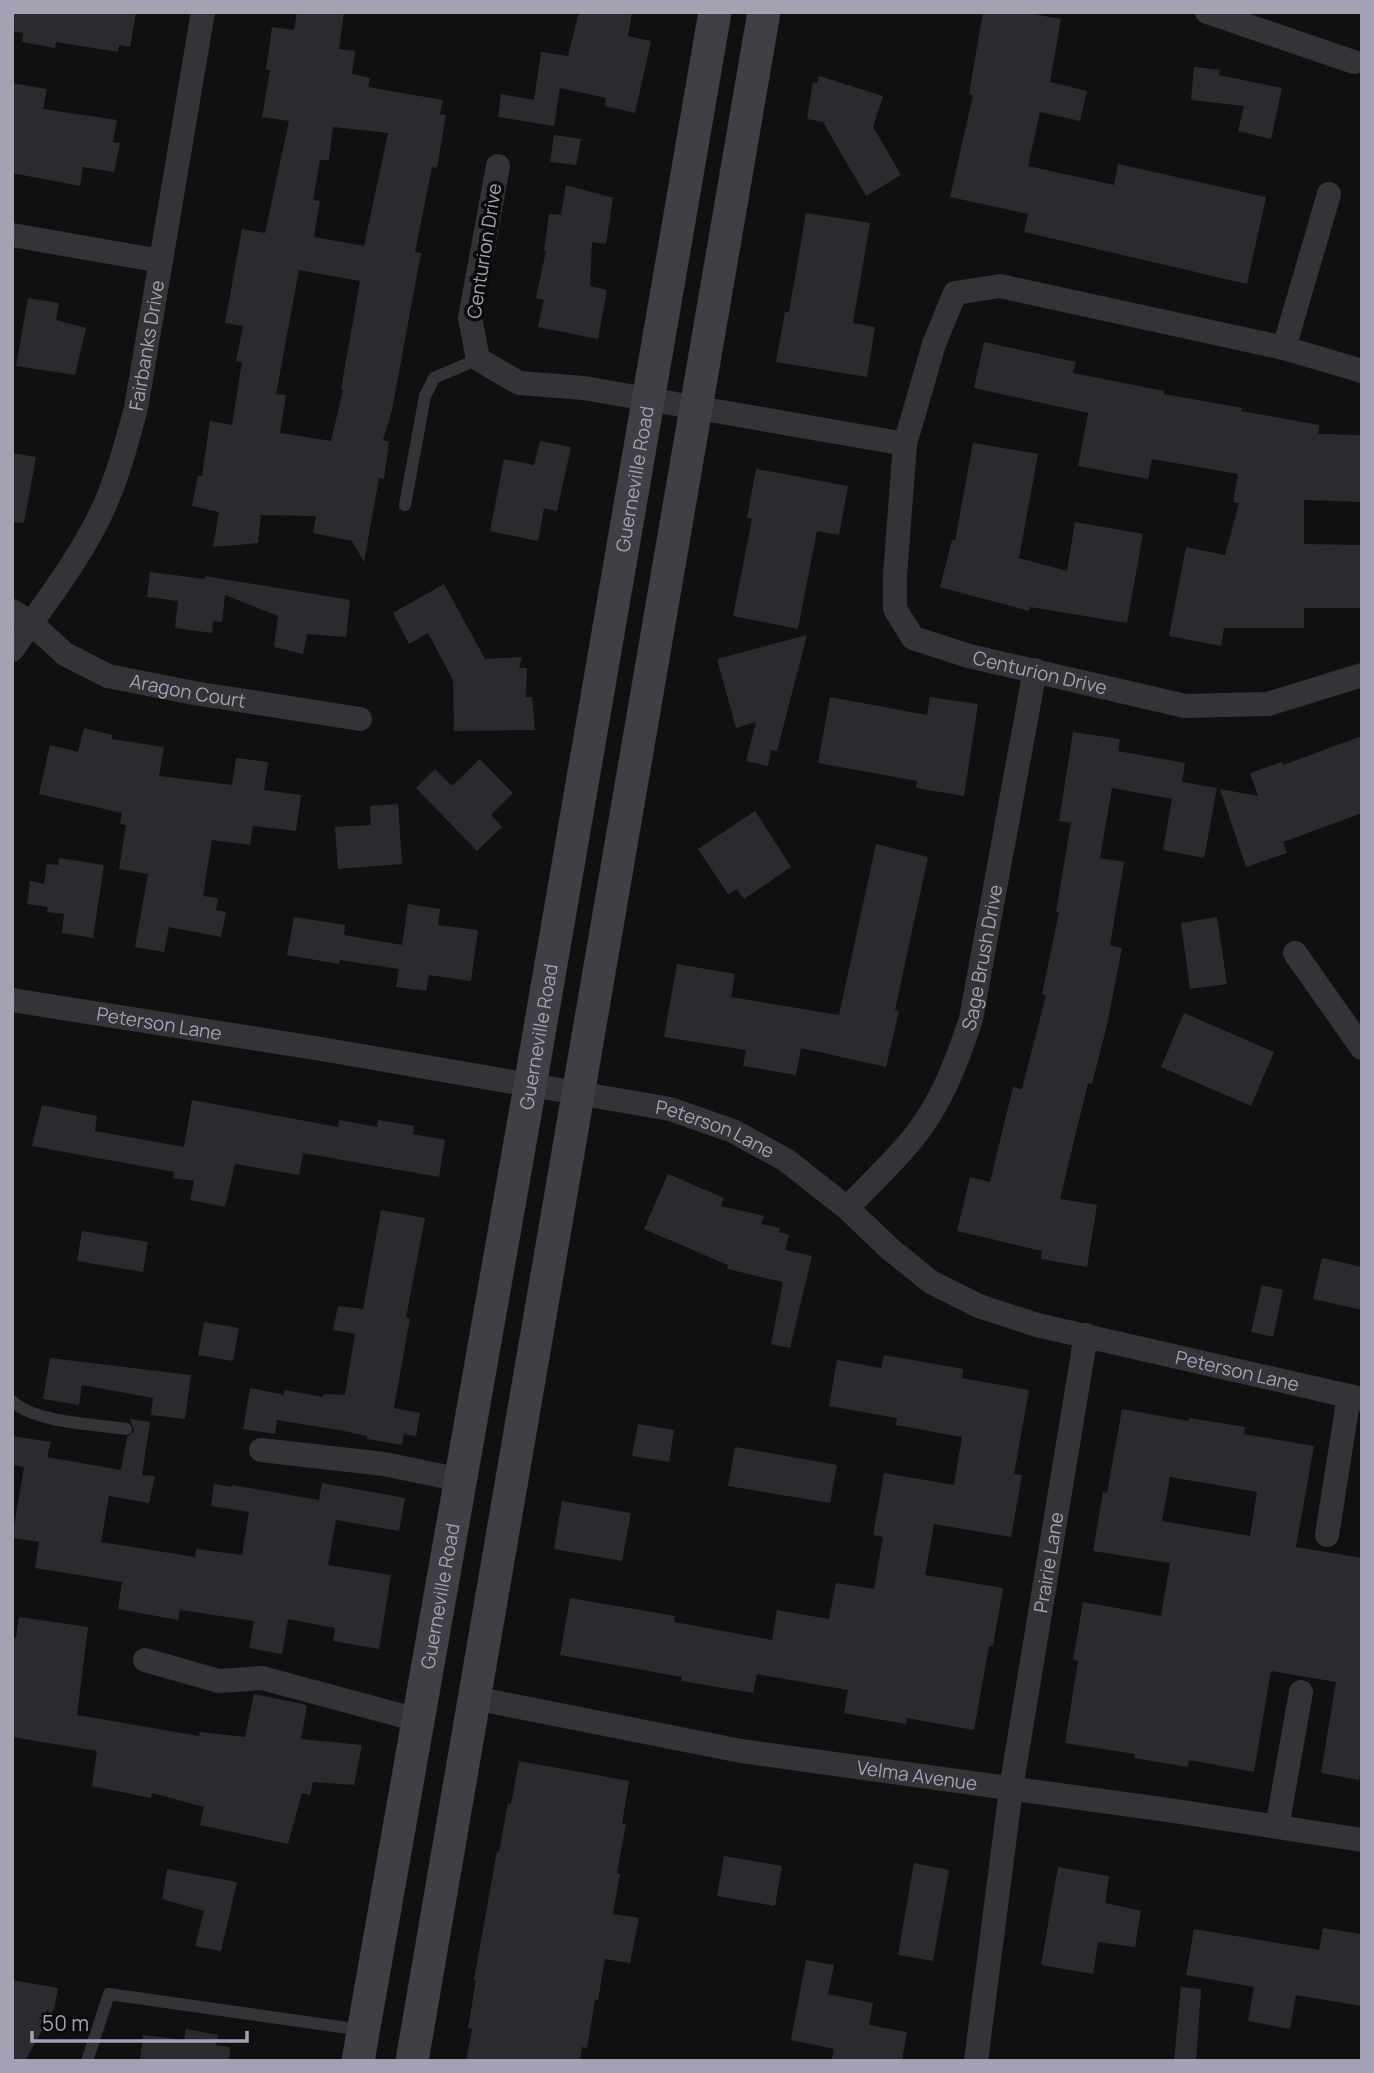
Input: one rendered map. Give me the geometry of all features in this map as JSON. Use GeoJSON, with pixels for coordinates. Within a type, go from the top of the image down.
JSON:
{"type":"FeatureCollection","features":[{"type":"Feature","properties":{"kind":"main road","name":"Guerneville Road"},"geometry":{"type":"LineString","coordinates":[[360,2045],[530,1086],[715,12]]}},
{"type":"Feature","properties":{"kind":"main road"},"geometry":{"type":"LineString","coordinates":[[412,2061],[764,12]]}},
{"type":"Feature","properties":{"kind":"street","name":"Fairbanks Drive"},"geometry":{"type":"LineString","coordinates":[[12,650],[22,617],[58,585],[94,528],[122,464],[136,408],[203,12]]}},
{"type":"Feature","properties":{"kind":"street"},"geometry":{"type":"LineString","coordinates":[[1207,12],[1354,62]]}},
{"type":"Feature","properties":{"kind":"street","name":"Centurion Drive"},"geometry":{"type":"LineString","coordinates":[[478,359],[470,318],[498,166]]}},
{"type":"Feature","properties":{"kind":"street"},"geometry":{"type":"LineString","coordinates":[[1284,348],[1329,194]]}},
{"type":"Feature","properties":{"kind":"street"},"geometry":{"type":"LineString","coordinates":[[12,235],[161,261]]}},
{"type":"Feature","properties":{"kind":"street","name":"Centurion Drive"},"geometry":{"type":"LineString","coordinates":[[1362,371],[1284,348],[1000,286],[955,293],[934,344],[905,444],[895,575],[895,610],[913,638],[969,656],[1185,706],[1268,704],[1362,675]]}},
{"type":"Feature","properties":{"kind":"street"},"geometry":{"type":"LineString","coordinates":[[478,359],[519,383],[584,388],[905,444]]}},
{"type":"Feature","properties":{"kind":"street","name":"Aragon Court"},"geometry":{"type":"LineString","coordinates":[[22,617],[65,653],[108,676],[194,693],[360,719]]}},
{"type":"Feature","properties":{"kind":"street","name":"Sage Brush Drive"},"geometry":{"type":"LineString","coordinates":[[847,1208],[914,1137],[940,1099],[957,1060],[971,1019],[1035,670]]}},
{"type":"Feature","properties":{"kind":"street"},"geometry":{"type":"LineString","coordinates":[[1295,953],[1362,1048]]}},
{"type":"Feature","properties":{"kind":"street","name":"Peterson Lane"},"geometry":{"type":"LineString","coordinates":[[12,1000],[307,1046],[670,1109],[733,1131],[786,1160],[847,1208],[890,1249],[931,1282],[979,1306],[1037,1325],[1355,1398]]}},
{"type":"Feature","properties":{"kind":"street","name":"Prairie Lane"},"geometry":{"type":"LineString","coordinates":[[976,2061],[1011,1789],[1086,1335]]}},
{"type":"Feature","properties":{"kind":"street"},"geometry":{"type":"LineString","coordinates":[[1326,1535],[1355,1398]]}},
{"type":"Feature","properties":{"kind":"street"},"geometry":{"type":"LineString","coordinates":[[261,1451],[384,1464],[461,1480]]}},
{"type":"Feature","properties":{"kind":"street"},"geometry":{"type":"LineString","coordinates":[[145,1660],[219,1681],[262,1678],[418,1720]]}},
{"type":"Feature","properties":{"kind":"street"},"geometry":{"type":"LineString","coordinates":[[1277,1827],[1301,1692]]}},
{"type":"Feature","properties":{"kind":"street","name":"Velma Avenue"},"geometry":{"type":"LineString","coordinates":[[474,1698],[741,1751],[1362,1840]]}},
{"type":"Feature","properties":{"kind":"lane"},"geometry":{"type":"LineString","coordinates":[[405,505],[425,396],[434,379],[478,359]]}},
{"type":"Feature","properties":{"kind":"lane"},"geometry":{"type":"LineString","coordinates":[[12,1401],[19,1408],[41,1416],[126,1429]]}},
{"type":"Feature","properties":{"kind":"lane"},"geometry":{"type":"LineString","coordinates":[[87,2061],[109,1994],[360,2045]]}},
{"type":"Feature","properties":{"kind":"building"},"geometry":{"type":"Polygon","coordinates":[[[12,12],[136,12],[130,47],[119,45],[118,52],[56,42],[55,48],[22,42],[23,33],[12,31],[12,12]]]}},
{"type":"Feature","properties":{"kind":"building"},"geometry":{"type":"Polygon","coordinates":[[[297,12],[344,12],[339,49],[355,51],[352,74],[370,78],[368,87],[443,100],[440,114],[446,115],[437,168],[432,167],[415,252],[421,253],[392,410],[383,440],[389,442],[384,479],[379,478],[364,562],[352,541],[313,533],[316,516],[261,515],[258,543],[213,547],[219,512],[192,506],[198,476],[202,476],[210,421],[232,425],[242,362],[236,361],[243,326],[225,323],[242,229],[265,233],[289,121],[262,117],[270,70],[266,70],[272,27],[294,30],[297,12]],[[333,127],[329,160],[320,160],[313,200],[320,201],[314,237],[364,246],[388,133],[333,127]],[[299,270],[276,394],[286,395],[280,433],[331,441],[343,390],[341,389],[360,281],[299,270]]]}},
{"type":"Feature","properties":{"kind":"building"},"geometry":{"type":"Polygon","coordinates":[[[579,12],[632,12],[628,36],[651,41],[635,113],[605,106],[606,98],[560,88],[554,126],[498,117],[501,94],[534,100],[541,52],[568,56],[579,12]]]}},
{"type":"Feature","properties":{"kind":"building"},"geometry":{"type":"Polygon","coordinates":[[[983,12],[1022,12],[1061,19],[1050,82],[1087,91],[1080,121],[1040,112],[1028,166],[1114,185],[1118,164],[1266,197],[1247,284],[1024,232],[1028,214],[950,197],[973,95],[969,94],[983,12]]]}},
{"type":"Feature","properties":{"kind":"building"},"geometry":{"type":"Polygon","coordinates":[[[1194,67],[1220,70],[1219,75],[1282,88],[1271,139],[1238,131],[1244,106],[1191,100],[1194,67]]]}},
{"type":"Feature","properties":{"kind":"building"},"geometry":{"type":"Polygon","coordinates":[[[819,76],[883,96],[873,127],[901,175],[866,196],[823,122],[807,119],[813,82],[817,83],[819,76]]]}},
{"type":"Feature","properties":{"kind":"building"},"geometry":{"type":"Polygon","coordinates":[[[12,83],[47,89],[43,109],[117,120],[113,142],[120,143],[114,172],[83,167],[80,186],[12,173],[12,83]]]}},
{"type":"Feature","properties":{"kind":"building"},"geometry":{"type":"Polygon","coordinates":[[[554,135],[581,139],[576,165],[550,162],[554,135]]]}},
{"type":"Feature","properties":{"kind":"building"},"geometry":{"type":"Polygon","coordinates":[[[566,185],[613,198],[606,244],[592,242],[590,286],[607,290],[598,339],[538,327],[544,300],[536,298],[546,251],[549,214],[561,215],[566,185]]]}},
{"type":"Feature","properties":{"kind":"building"},"geometry":{"type":"Polygon","coordinates":[[[806,213],[870,223],[853,323],[875,327],[867,377],[776,362],[785,312],[789,312],[806,213]]]}},
{"type":"Feature","properties":{"kind":"building"},"geometry":{"type":"Polygon","coordinates":[[[28,298],[59,303],[56,320],[86,328],[75,375],[16,366],[28,298]]]}},
{"type":"Feature","properties":{"kind":"building"},"geometry":{"type":"Polygon","coordinates":[[[984,342],[1076,362],[1073,373],[1164,391],[1164,394],[1242,408],[1241,411],[1319,425],[1318,434],[1362,435],[1362,502],[1304,500],[1304,544],[1362,545],[1362,608],[1304,608],[1304,628],[1224,628],[1221,646],[1169,636],[1186,547],[1225,555],[1239,503],[1233,502],[1238,474],[1152,459],[1148,479],[1078,466],[1088,413],[974,388],[984,342]]]}},
{"type":"Feature","properties":{"kind":"building"},"geometry":{"type":"Polygon","coordinates":[[[540,441],[571,447],[557,511],[544,508],[538,541],[490,531],[504,459],[534,465],[540,441]]]}},
{"type":"Feature","properties":{"kind":"building"},"geometry":{"type":"Polygon","coordinates":[[[973,443],[1038,454],[1019,558],[1067,571],[1075,522],[1143,534],[1127,623],[1030,607],[1029,611],[940,587],[952,540],[955,541],[973,443]]]}},
{"type":"Feature","properties":{"kind":"building"},"geometry":{"type":"Polygon","coordinates":[[[12,453],[36,457],[24,523],[12,522],[12,453]]]}},
{"type":"Feature","properties":{"kind":"building"},"geometry":{"type":"Polygon","coordinates":[[[756,469],[848,486],[839,535],[817,531],[798,629],[733,616],[752,519],[747,518],[756,469]]]}},
{"type":"Feature","properties":{"kind":"building"},"geometry":{"type":"Polygon","coordinates":[[[150,572],[205,579],[205,576],[350,600],[346,637],[307,634],[303,654],[274,647],[278,616],[225,595],[222,622],[213,621],[212,633],[175,628],[178,601],[147,597],[150,572]]]}},
{"type":"Feature","properties":{"kind":"building"},"geometry":{"type":"Polygon","coordinates":[[[444,584],[485,659],[522,657],[519,668],[527,668],[526,697],[532,697],[535,730],[454,731],[453,680],[428,633],[409,644],[393,613],[444,584]]]}},
{"type":"Feature","properties":{"kind":"building"},"geometry":{"type":"Polygon","coordinates":[[[807,635],[777,751],[771,750],[768,766],[746,761],[756,722],[736,728],[717,659],[807,635]]]}},
{"type":"Feature","properties":{"kind":"building"},"geometry":{"type":"Polygon","coordinates":[[[830,697],[927,715],[930,697],[978,704],[964,796],[916,788],[917,781],[818,763],[830,697]]]}},
{"type":"Feature","properties":{"kind":"building"},"geometry":{"type":"Polygon","coordinates":[[[84,728],[112,735],[112,739],[164,747],[159,776],[232,785],[236,758],[268,762],[264,790],[301,795],[296,831],[253,826],[250,845],[212,840],[203,896],[218,898],[216,910],[226,912],[221,937],[169,927],[164,952],[135,947],[148,874],[119,869],[126,825],[120,824],[122,813],[39,794],[50,745],[78,752],[84,728]]]}},
{"type":"Feature","properties":{"kind":"building"},"geometry":{"type":"Polygon","coordinates":[[[1073,732],[1120,739],[1118,751],[1185,763],[1182,782],[1217,788],[1204,858],[1163,850],[1172,799],[1112,788],[1100,858],[1124,862],[1110,945],[1122,948],[1107,1025],[1092,1084],[1088,1083],[1060,1199],[1097,1205],[1087,1267],[1041,1259],[1042,1251],[957,1231],[970,1177],[990,1182],[1013,1087],[1022,1089],[1046,995],[1042,994],[1059,912],[1056,912],[1071,823],[1059,821],[1073,732]]]}},
{"type":"Feature","properties":{"kind":"building"},"geometry":{"type":"Polygon","coordinates":[[[1362,736],[1362,813],[1283,842],[1287,853],[1246,867],[1220,789],[1258,796],[1250,773],[1282,762],[1283,765],[1362,736]]]}},
{"type":"Feature","properties":{"kind":"building"},"geometry":{"type":"Polygon","coordinates":[[[480,759],[513,793],[491,815],[502,827],[477,851],[416,788],[435,769],[452,786],[480,759]]]}},
{"type":"Feature","properties":{"kind":"building"},"geometry":{"type":"Polygon","coordinates":[[[398,804],[402,864],[338,869],[335,827],[371,825],[370,806],[398,804]]]}},
{"type":"Feature","properties":{"kind":"building"},"geometry":{"type":"Polygon","coordinates":[[[755,811],[791,867],[744,899],[737,889],[728,894],[698,849],[755,811]]]}},
{"type":"Feature","properties":{"kind":"building"},"geometry":{"type":"Polygon","coordinates":[[[876,844],[928,857],[895,1010],[899,1011],[886,1067],[801,1048],[796,1075],[743,1066],[746,1050],[664,1037],[677,964],[735,974],[731,997],[839,1015],[876,844]]]}},
{"type":"Feature","properties":{"kind":"building"},"geometry":{"type":"Polygon","coordinates":[[[59,858],[104,865],[93,938],[62,933],[64,914],[47,912],[48,907],[27,904],[30,881],[44,884],[47,864],[58,865],[59,858]]]}},
{"type":"Feature","properties":{"kind":"building"},"geometry":{"type":"Polygon","coordinates":[[[408,904],[440,909],[438,925],[478,930],[471,981],[429,975],[426,991],[396,987],[399,969],[340,960],[339,964],[287,955],[294,917],[345,925],[344,935],[402,945],[408,904]]]}},
{"type":"Feature","properties":{"kind":"building"},"geometry":{"type":"Polygon","coordinates":[[[1217,917],[1227,984],[1190,989],[1181,923],[1217,917]]]}},
{"type":"Feature","properties":{"kind":"building"},"geometry":{"type":"Polygon","coordinates":[[[1184,1013],[1274,1052],[1251,1106],[1161,1067],[1184,1013]]]}},
{"type":"Feature","properties":{"kind":"building"},"geometry":{"type":"Polygon","coordinates":[[[192,1100],[338,1127],[339,1120],[377,1127],[378,1120],[414,1126],[413,1134],[445,1140],[439,1177],[303,1153],[299,1175],[235,1164],[225,1207],[190,1200],[194,1181],[173,1178],[174,1172],[32,1146],[42,1105],[97,1116],[95,1131],[184,1147],[192,1100]]]}},
{"type":"Feature","properties":{"kind":"building"},"geometry":{"type":"Polygon","coordinates":[[[668,1174],[724,1198],[721,1206],[764,1216],[761,1224],[780,1228],[779,1232],[789,1235],[785,1250],[812,1256],[790,1348],[771,1344],[783,1282],[727,1269],[728,1265],[644,1229],[668,1174]]]}},
{"type":"Feature","properties":{"kind":"building"},"geometry":{"type":"Polygon","coordinates":[[[381,1210],[425,1218],[406,1318],[410,1318],[394,1408],[420,1413],[416,1436],[404,1434],[402,1445],[367,1439],[367,1436],[339,1430],[277,1420],[275,1434],[243,1429],[250,1388],[284,1395],[285,1390],[323,1397],[323,1394],[345,1395],[355,1334],[333,1330],[338,1306],[363,1309],[381,1210]]]}},
{"type":"Feature","properties":{"kind":"building"},"geometry":{"type":"Polygon","coordinates":[[[82,1231],[148,1242],[143,1272],[77,1261],[82,1231]]]}},
{"type":"Feature","properties":{"kind":"building"},"geometry":{"type":"Polygon","coordinates":[[[1322,1258],[1362,1267],[1362,1310],[1313,1299],[1322,1258]]]}},
{"type":"Feature","properties":{"kind":"building"},"geometry":{"type":"Polygon","coordinates":[[[1262,1285],[1283,1290],[1273,1337],[1251,1332],[1262,1285]]]}},
{"type":"Feature","properties":{"kind":"building"},"geometry":{"type":"Polygon","coordinates":[[[204,1322],[239,1328],[233,1361],[198,1355],[204,1322]]]}},
{"type":"Feature","properties":{"kind":"building"},"geometry":{"type":"Polygon","coordinates":[[[884,1355],[963,1369],[962,1378],[1029,1390],[1014,1474],[1022,1475],[1011,1537],[934,1524],[925,1575],[1003,1588],[993,1646],[989,1646],[974,1730],[907,1718],[906,1724],[844,1713],[848,1690],[757,1674],[753,1693],[681,1681],[682,1677],[560,1655],[570,1598],[675,1616],[674,1622],[772,1640],[777,1610],[829,1619],[836,1583],[874,1589],[883,1537],[873,1535],[884,1473],[954,1485],[962,1437],[896,1425],[897,1418],[829,1406],[837,1360],[881,1368],[884,1355]]]}},
{"type":"Feature","properties":{"kind":"building"},"geometry":{"type":"Polygon","coordinates":[[[50,1358],[191,1375],[185,1419],[151,1415],[153,1398],[82,1385],[79,1405],[43,1399],[50,1358]]]}},
{"type":"Feature","properties":{"kind":"building"},"geometry":{"type":"Polygon","coordinates":[[[1122,1409],[1189,1421],[1189,1418],[1245,1427],[1244,1434],[1314,1446],[1296,1547],[1362,1558],[1362,1763],[1359,1780],[1321,1773],[1336,1682],[1271,1671],[1254,1772],[1189,1760],[1188,1767],[1134,1758],[1135,1754],[1065,1743],[1078,1661],[1073,1660],[1083,1602],[1161,1616],[1170,1563],[1093,1551],[1103,1492],[1107,1493],[1122,1409]],[[1170,1477],[1162,1521],[1250,1536],[1257,1492],[1170,1477]]]}},
{"type":"Feature","properties":{"kind":"building"},"geometry":{"type":"Polygon","coordinates":[[[130,1419],[150,1422],[142,1475],[155,1476],[149,1503],[109,1496],[101,1542],[195,1557],[196,1549],[242,1555],[249,1512],[211,1506],[214,1484],[319,1500],[322,1483],[405,1498],[399,1531],[336,1520],[328,1565],[391,1575],[379,1649],[333,1641],[335,1628],[288,1619],[282,1654],[249,1648],[254,1621],[180,1610],[178,1620],[118,1609],[122,1582],[35,1568],[39,1542],[12,1538],[24,1467],[12,1465],[12,1436],[51,1442],[47,1457],[121,1470],[127,1437],[134,1431],[130,1419]]]}},
{"type":"Feature","properties":{"kind":"building"},"geometry":{"type":"Polygon","coordinates":[[[638,1424],[674,1430],[669,1462],[632,1456],[638,1424]]]}},
{"type":"Feature","properties":{"kind":"building"},"geometry":{"type":"Polygon","coordinates":[[[735,1447],[837,1465],[830,1503],[728,1486],[735,1447]]]}},
{"type":"Feature","properties":{"kind":"building"},"geometry":{"type":"Polygon","coordinates":[[[562,1501],[631,1513],[622,1561],[554,1549],[562,1501]]]}},
{"type":"Feature","properties":{"kind":"building"},"geometry":{"type":"Polygon","coordinates":[[[19,1617],[88,1627],[77,1715],[199,1736],[200,1732],[245,1737],[254,1694],[303,1704],[307,1706],[301,1739],[362,1745],[354,1785],[313,1782],[310,1795],[302,1793],[288,1844],[200,1825],[204,1807],[152,1793],[151,1798],[92,1786],[97,1751],[12,1737],[12,1637],[16,1638],[19,1617]]]}},
{"type":"Feature","properties":{"kind":"building"},"geometry":{"type":"Polygon","coordinates":[[[519,1761],[629,1781],[622,1824],[626,1824],[617,1873],[620,1874],[613,1914],[639,1918],[630,1963],[605,1959],[587,2048],[582,2047],[580,2061],[466,2061],[472,2029],[468,2028],[474,1980],[497,1851],[499,1852],[508,1803],[511,1804],[519,1761]]]}},
{"type":"Feature","properties":{"kind":"building"},"geometry":{"type":"Polygon","coordinates":[[[724,1856],[782,1866],[775,1906],[717,1896],[724,1856]]]}},
{"type":"Feature","properties":{"kind":"building"},"geometry":{"type":"Polygon","coordinates":[[[914,1863],[949,1870],[933,1961],[898,1955],[914,1863]]]}},
{"type":"Feature","properties":{"kind":"building"},"geometry":{"type":"Polygon","coordinates":[[[1058,1867],[1109,1876],[1105,1903],[1141,1911],[1135,1947],[1098,1942],[1093,1974],[1041,1965],[1058,1867]]]}},
{"type":"Feature","properties":{"kind":"building"},"geometry":{"type":"Polygon","coordinates":[[[167,1869],[237,1882],[221,1951],[195,1946],[204,1911],[162,1899],[167,1869]]]}},
{"type":"Feature","properties":{"kind":"building"},"geometry":{"type":"Polygon","coordinates":[[[1323,1928],[1362,1934],[1362,2006],[1296,1995],[1290,2029],[1248,2021],[1254,1987],[1186,1975],[1194,1929],[1319,1950],[1323,1928]]]}},
{"type":"Feature","properties":{"kind":"building"},"geometry":{"type":"Polygon","coordinates":[[[806,1960],[834,1965],[828,1994],[873,2003],[869,2025],[907,2032],[902,2061],[832,2059],[834,2049],[791,2040],[806,1960]]]}},
{"type":"Feature","properties":{"kind":"building"},"geometry":{"type":"Polygon","coordinates":[[[12,1980],[58,1988],[54,2009],[25,2061],[12,2061],[12,1980]]]}},
{"type":"Feature","properties":{"kind":"building"},"geometry":{"type":"Polygon","coordinates":[[[1181,1987],[1201,1989],[1196,2061],[1174,2061],[1181,1987]]]}},
{"type":"Feature","properties":{"kind":"building"},"geometry":{"type":"Polygon","coordinates":[[[186,2029],[218,2035],[216,2045],[230,2047],[229,2061],[140,2061],[143,2035],[184,2040],[186,2029]]]}}]}
